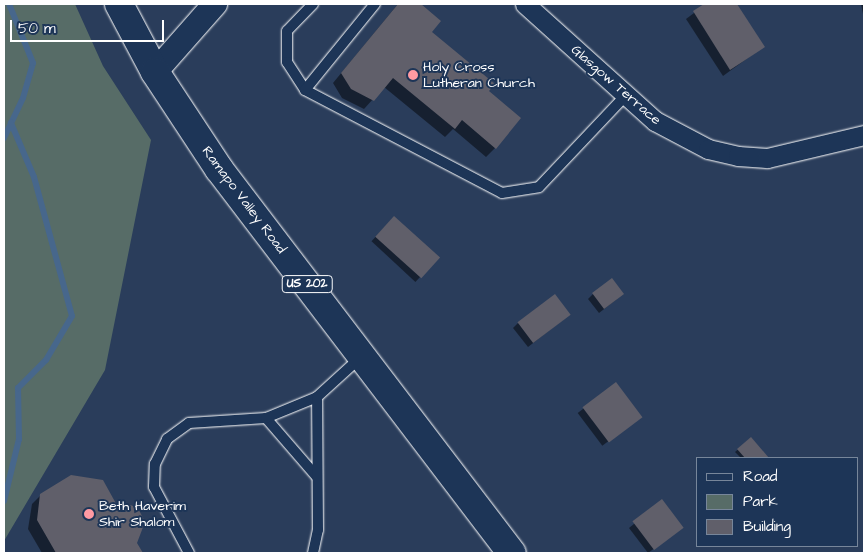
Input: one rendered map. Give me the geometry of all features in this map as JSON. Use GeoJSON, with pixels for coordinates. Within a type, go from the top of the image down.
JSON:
{"type":"FeatureCollection","features":[{"type":"Feature","properties":{"kind":"main road","name":"Ramapo Valley Road"},"geometry":{"type":"LineString","coordinates":[[118,4],[155,72],[219,169],[512,553]]}},
{"type":"Feature","properties":{"kind":"street"},"geometry":{"type":"LineString","coordinates":[[155,72],[215,4]]}},
{"type":"Feature","properties":{"kind":"street","name":"Glasgow Terrace"},"geometry":{"type":"LineString","coordinates":[[524,4],[655,121],[682,138],[738,156],[767,158],[864,135]]}},
{"type":"Feature","properties":{"kind":"lane"},"geometry":{"type":"LineString","coordinates":[[313,4],[287,31],[287,62],[305,90],[502,193],[539,187],[626,95]]}},
{"type":"Feature","properties":{"kind":"lane"},"geometry":{"type":"LineString","coordinates":[[305,90],[375,4]]}},
{"type":"Feature","properties":{"kind":"lane"},"geometry":{"type":"LineString","coordinates":[[190,553],[154,487],[155,464],[167,438],[189,423],[266,418],[316,397],[362,357]]}},
{"type":"Feature","properties":{"kind":"lane"},"geometry":{"type":"LineString","coordinates":[[314,553],[318,530],[316,397]]}},
{"type":"Feature","properties":{"kind":"lane"},"geometry":{"type":"LineString","coordinates":[[266,418],[316,476]]}},
{"type":"Feature","properties":{"kind":"green space"},"geometry":{"type":"Polygon","coordinates":[[[4,4],[75,4],[103,66],[151,140],[105,370],[4,541],[4,4]]]}},
{"type":"Feature","properties":{"kind":"building","name":"Holy Cross Lutheran Church"},"geometry":{"type":"Polygon","coordinates":[[[398,4],[421,4],[441,21],[432,32],[495,84],[489,91],[521,118],[496,149],[462,120],[455,129],[393,78],[374,101],[351,89],[341,73],[398,4]]]}},
{"type":"Feature","properties":{"kind":"building"},"geometry":{"type":"Polygon","coordinates":[[[704,4],[737,4],[765,47],[730,70],[693,11],[704,4]]]}},
{"type":"Feature","properties":{"kind":"building"},"geometry":{"type":"Polygon","coordinates":[[[394,216],[440,257],[421,278],[375,237],[394,216]]]}},
{"type":"Feature","properties":{"kind":"building"},"geometry":{"type":"Polygon","coordinates":[[[612,278],[624,294],[604,309],[592,293],[612,278]]]}},
{"type":"Feature","properties":{"kind":"building"},"geometry":{"type":"Polygon","coordinates":[[[555,294],[571,315],[533,343],[517,322],[555,294]]]}},
{"type":"Feature","properties":{"kind":"building"},"geometry":{"type":"Polygon","coordinates":[[[616,382],[642,417],[609,442],[582,407],[616,382]]]}},
{"type":"Feature","properties":{"kind":"building"},"geometry":{"type":"Polygon","coordinates":[[[751,437],[768,457],[744,457],[737,449],[751,437]]]}},
{"type":"Feature","properties":{"kind":"building","name":"Beth Haverim Shir Shalom"},"geometry":{"type":"Polygon","coordinates":[[[71,475],[103,480],[119,509],[128,504],[138,508],[145,522],[137,543],[143,553],[56,553],[37,520],[40,494],[71,475]]]}},
{"type":"Feature","properties":{"kind":"building"},"geometry":{"type":"Polygon","coordinates":[[[662,499],[684,528],[654,550],[632,521],[662,499]]]}},
{"type":"Feature","properties":{"kind":"waterway"},"geometry":{"type":"LineString","coordinates":[[4,138],[23,98],[33,63],[9,4]]}},
{"type":"Feature","properties":{"kind":"waterway"},"geometry":{"type":"LineString","coordinates":[[4,501],[19,439],[18,388],[46,360],[72,316],[34,177],[11,123]]}},
{"type":"Feature","properties":{"kind":"place","name":"Holy Cross Lutheran Church"},"geometry":{"type":"Point","coordinates":[413,75]}},
{"type":"Feature","properties":{"kind":"place","name":"Beth Haverim Shir Shalom"},"geometry":{"type":"Point","coordinates":[89,514]}}]}
